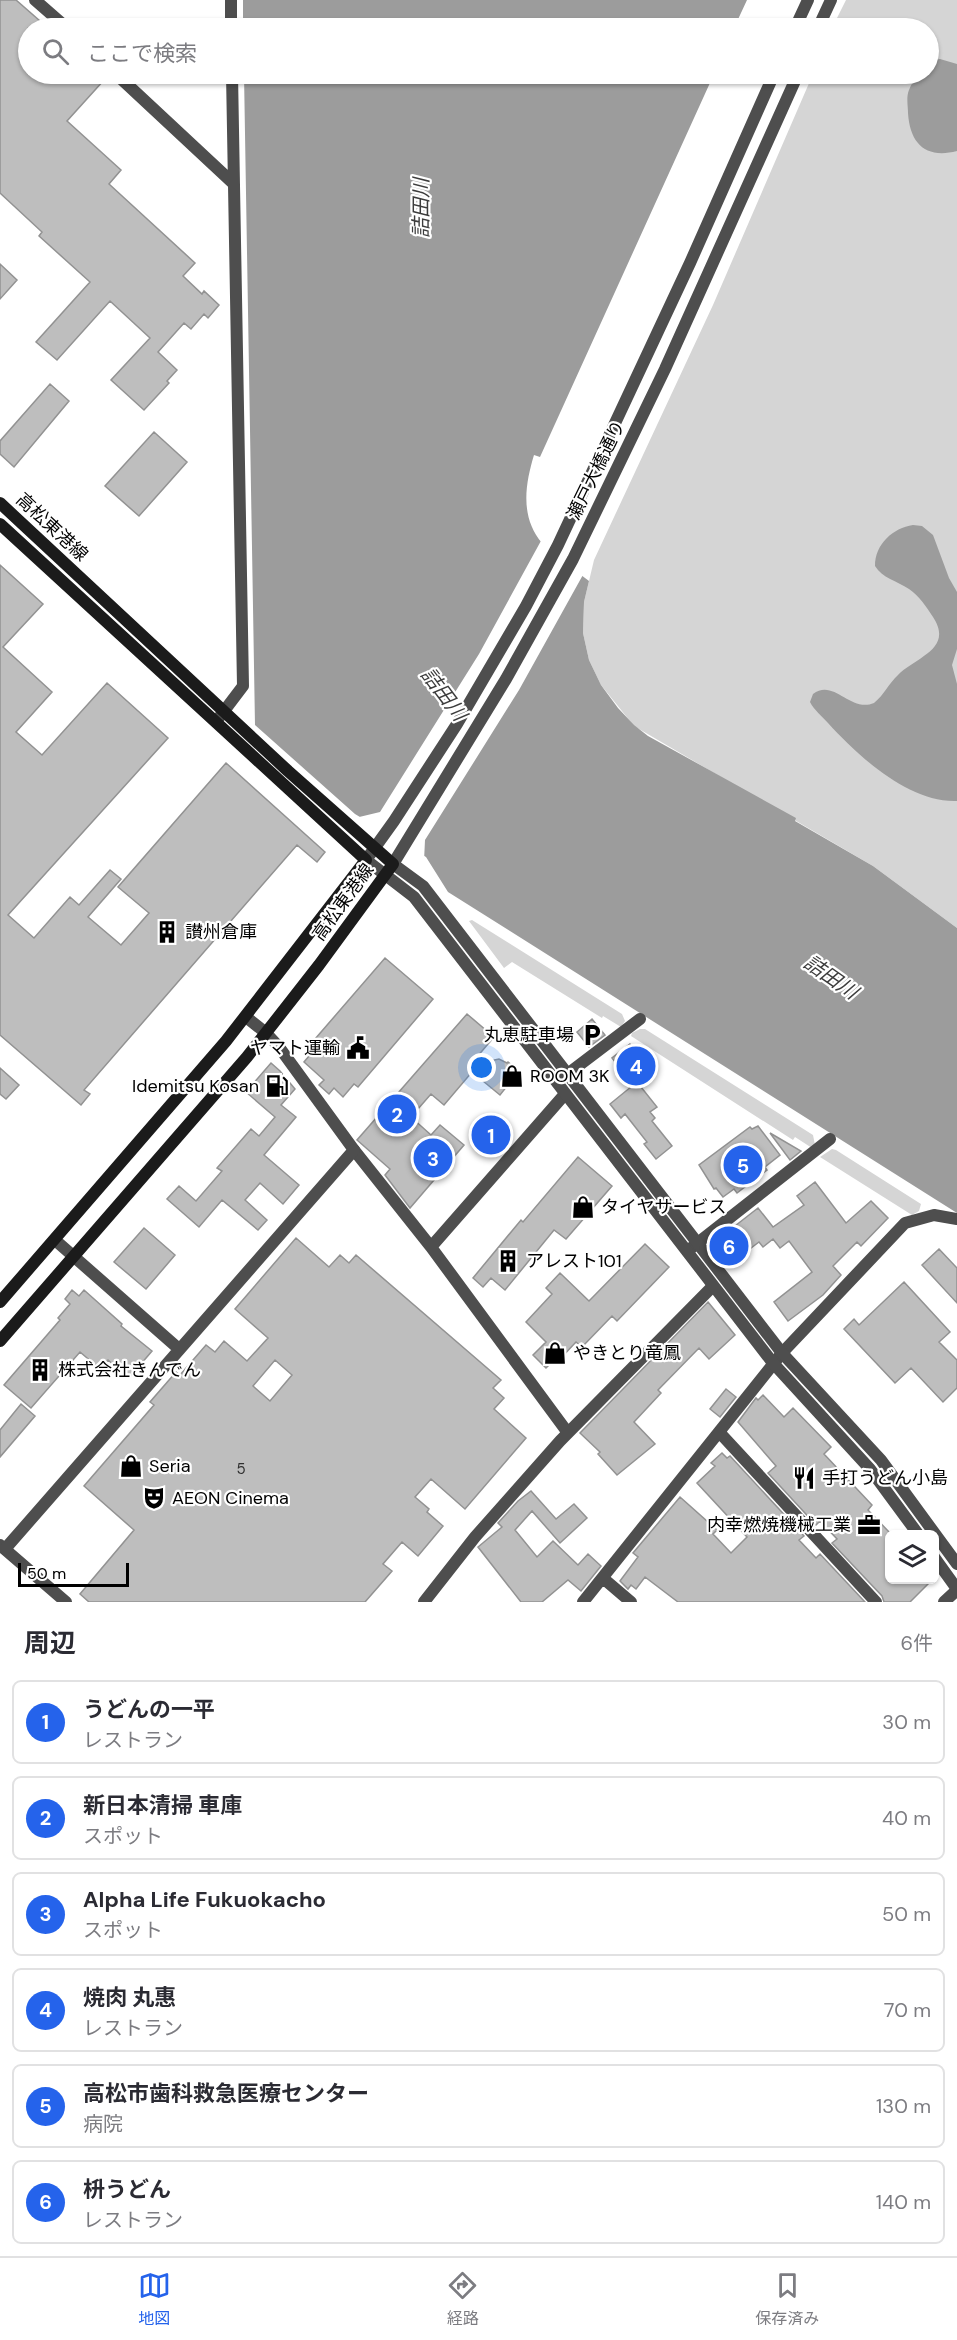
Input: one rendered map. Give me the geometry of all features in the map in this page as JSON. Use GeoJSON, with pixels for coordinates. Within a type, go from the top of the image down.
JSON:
{"type":"FeatureCollection","features":[{"type":"Feature","properties":{"kind":"main road","name":"高松東港線"},"geometry":{"type":"LineString","coordinates":[[0,503],[225,710],[377,844],[393,864],[266,1034],[0,1341]]}},
{"type":"Feature","properties":{"kind":"main road","name":"高松東港線"},"geometry":{"type":"LineString","coordinates":[[0,524],[366,860],[246,1017],[0,1302]]}},
{"type":"Feature","properties":{"kind":"street"},"geometry":{"type":"LineString","coordinates":[[35,0],[56,18]]}},
{"type":"Feature","properties":{"kind":"street"},"geometry":{"type":"LineString","coordinates":[[231,0],[231,18]]}},
{"type":"Feature","properties":{"kind":"street"},"geometry":{"type":"LineString","coordinates":[[800,18],[808,0]]}},
{"type":"Feature","properties":{"kind":"street"},"geometry":{"type":"LineString","coordinates":[[823,18],[831,0]]}},
{"type":"Feature","properties":{"kind":"street"},"geometry":{"type":"LineString","coordinates":[[127,84],[234,184]]}},
{"type":"Feature","properties":{"kind":"street"},"geometry":{"type":"LineString","coordinates":[[215,722],[243,686],[232,84]]}},
{"type":"Feature","properties":{"kind":"street","name":"瀬戸大橋通り"},"geometry":{"type":"LineString","coordinates":[[366,860],[457,724],[509,636],[558,545],[690,263],[770,84]]}},
{"type":"Feature","properties":{"kind":"street","name":"瀬戸大橋通り"},"geometry":{"type":"LineString","coordinates":[[393,864],[506,679],[573,559],[665,369],[793,84]]}},
{"type":"Feature","properties":{"kind":"street"},"geometry":{"type":"LineString","coordinates":[[366,860],[393,864],[423,886],[782,1353],[881,1460],[957,1564]]}},
{"type":"Feature","properties":{"kind":"street"},"geometry":{"type":"LineString","coordinates":[[393,864],[414,897],[773,1363],[870,1469],[915,1530]]}},
{"type":"Feature","properties":{"kind":"street"},"geometry":{"type":"LineString","coordinates":[[246,1017],[279,1047],[354,1150],[431,1247],[568,1433]]}},
{"type":"Feature","properties":{"kind":"street"},"geometry":{"type":"LineString","coordinates":[[557,1082],[640,1019]]}},
{"type":"Feature","properties":{"kind":"street"},"geometry":{"type":"LineString","coordinates":[[431,1247],[565,1094]]}},
{"type":"Feature","properties":{"kind":"street"},"geometry":{"type":"LineString","coordinates":[[687,1252],[830,1139]]}},
{"type":"Feature","properties":{"kind":"street"},"geometry":{"type":"LineString","coordinates":[[66,1602],[2,1549],[354,1150]]}},
{"type":"Feature","properties":{"kind":"street"},"geometry":{"type":"LineString","coordinates":[[583,1602],[604,1579],[773,1363],[905,1223],[934,1215],[957,1219]]}},
{"type":"Feature","properties":{"kind":"street"},"geometry":{"type":"LineString","coordinates":[[55,1240],[179,1349]]}},
{"type":"Feature","properties":{"kind":"street"},"geometry":{"type":"LineString","coordinates":[[424,1602],[475,1537],[568,1433],[713,1286]]}},
{"type":"Feature","properties":{"kind":"street"},"geometry":{"type":"LineString","coordinates":[[720,1433],[876,1602]]}},
{"type":"Feature","properties":{"kind":"street"},"geometry":{"type":"LineString","coordinates":[[939,1564],[957,1589],[944,1602]]}},
{"type":"Feature","properties":{"kind":"street"},"geometry":{"type":"LineString","coordinates":[[604,1579],[632,1602]]}},
{"type":"Feature","properties":{"kind":"shaded area"},"geometry":{"type":"Polygon","coordinates":[[[846,0],[957,0],[957,928],[873,866],[634,726],[601,685],[589,660],[583,633],[584,602],[594,560],[713,305],[809,84],[939,84],[939,18],[837,18],[846,0]]]}},
{"type":"Feature","properties":{"kind":"shaded area"},"geometry":{"type":"Polygon","coordinates":[[[472,920],[622,1014],[625,1021],[621,1027],[603,1016],[602,1018],[512,962],[504,968],[469,921],[472,920]]]}},
{"type":"Feature","properties":{"kind":"shaded area"},"geometry":{"type":"Polygon","coordinates":[[[640,1029],[645,1029],[813,1135],[815,1145],[812,1148],[795,1137],[793,1140],[631,1036],[640,1029]]]}},
{"type":"Feature","properties":{"kind":"shaded area"},"geometry":{"type":"Polygon","coordinates":[[[832,1149],[921,1204],[919,1211],[912,1215],[820,1157],[832,1149]]]}},
{"type":"Feature","properties":{"kind":"water"},"geometry":{"type":"Polygon","coordinates":[[[243,0],[747,0],[739,18],[243,18],[243,0]]]}},
{"type":"Feature","properties":{"kind":"water"},"geometry":{"type":"Polygon","coordinates":[[[939,59],[957,64],[957,151],[946,153],[928,151],[916,141],[909,124],[908,113],[908,96],[912,84],[939,84],[939,59]]]}},
{"type":"Feature","properties":{"kind":"water","name":"詰田川"},"geometry":{"type":"Polygon","coordinates":[[[244,84],[709,84],[540,457],[534,455],[528,478],[527,512],[535,533],[542,543],[589,581],[584,602],[583,633],[589,660],[601,685],[634,725],[648,736],[796,818],[795,821],[873,866],[957,928],[957,1213],[448,892],[426,857],[355,814],[255,725],[244,84]]]}},
{"type":"Feature","properties":{"kind":"water"},"geometry":{"type":"Polygon","coordinates":[[[913,525],[922,526],[933,535],[949,578],[957,592],[957,649],[952,665],[957,684],[957,801],[939,800],[921,794],[886,775],[869,763],[840,736],[810,702],[813,694],[821,690],[828,690],[857,704],[874,703],[898,675],[936,645],[939,637],[938,628],[925,605],[913,592],[886,576],[875,566],[878,551],[887,538],[892,533],[913,525]]]}},
{"type":"Feature","properties":{"kind":"pier"},"geometry":{"type":"Polygon","coordinates":[[[542,539],[584,573],[519,690],[425,840],[424,861],[355,818],[380,812],[479,654],[542,539]]]}},
{"type":"Feature","properties":{"kind":"building"},"geometry":{"type":"Polygon","coordinates":[[[0,0],[16,0],[37,18],[18,18],[18,84],[100,84],[67,121],[121,170],[109,184],[195,263],[183,276],[202,294],[204,291],[219,305],[208,318],[204,314],[191,329],[184,323],[158,352],[177,370],[167,381],[169,383],[144,410],[111,380],[150,338],[110,301],[57,360],[36,342],[90,282],[39,236],[42,232],[0,193],[0,0]]]}},
{"type":"Feature","properties":{"kind":"building"},"geometry":{"type":"Polygon","coordinates":[[[0,264],[17,280],[0,299],[0,264]]]}},
{"type":"Feature","properties":{"kind":"building"},"geometry":{"type":"Polygon","coordinates":[[[50,384],[69,401],[14,467],[0,454],[0,441],[50,384]]]}},
{"type":"Feature","properties":{"kind":"building"},"geometry":{"type":"Polygon","coordinates":[[[154,432],[187,462],[139,516],[105,486],[154,432]]]}},
{"type":"Feature","properties":{"kind":"building"},"geometry":{"type":"Polygon","coordinates":[[[0,565],[43,604],[3,647],[52,692],[16,732],[42,755],[107,683],[168,738],[8,915],[34,938],[70,897],[79,905],[110,870],[121,879],[88,917],[121,945],[149,913],[118,887],[226,763],[325,852],[317,862],[297,845],[84,1090],[90,1094],[81,1105],[0,1035],[0,565]]]}},
{"type":"Feature","properties":{"kind":"building"},"geometry":{"type":"Polygon","coordinates":[[[385,958],[433,999],[358,1087],[354,1084],[343,1097],[334,1088],[329,1094],[319,1085],[324,1080],[304,1062],[314,1050],[309,1046],[385,958]]]}},
{"type":"Feature","properties":{"kind":"building"},"geometry":{"type":"Polygon","coordinates":[[[467,1014],[494,1037],[470,1065],[499,1059],[508,1062],[519,1071],[500,1095],[472,1072],[444,1105],[431,1094],[411,1117],[431,1135],[440,1125],[464,1145],[410,1208],[385,1175],[390,1169],[357,1140],[467,1014]]]}},
{"type":"Feature","properties":{"kind":"building","name":"丸恵駐車場"},"geometry":{"type":"Polygon","coordinates":[[[592,1019],[605,1035],[589,1047],[577,1032],[592,1019]]]}},
{"type":"Feature","properties":{"kind":"building"},"geometry":{"type":"Polygon","coordinates":[[[630,1044],[656,1063],[631,1083],[612,1058],[630,1044]]]}},
{"type":"Feature","properties":{"kind":"building"},"geometry":{"type":"Polygon","coordinates":[[[271,1063],[295,1089],[281,1105],[296,1117],[264,1155],[299,1185],[283,1204],[260,1183],[245,1200],[267,1220],[258,1230],[222,1200],[199,1227],[167,1199],[179,1186],[196,1201],[222,1171],[217,1168],[251,1129],[259,1136],[275,1117],[246,1092],[271,1063]]]}},
{"type":"Feature","properties":{"kind":"building"},"geometry":{"type":"Polygon","coordinates":[[[0,1068],[19,1085],[6,1099],[0,1094],[0,1068]]]}},
{"type":"Feature","properties":{"kind":"building"},"geometry":{"type":"Polygon","coordinates":[[[637,1082],[657,1107],[650,1112],[655,1118],[652,1121],[672,1146],[656,1159],[644,1144],[647,1142],[625,1114],[621,1118],[610,1104],[637,1082]]]}},
{"type":"Feature","properties":{"kind":"building"},"geometry":{"type":"Polygon","coordinates":[[[485,1120],[503,1136],[492,1149],[474,1134],[485,1120]]]}},
{"type":"Feature","properties":{"kind":"building"},"geometry":{"type":"Polygon","coordinates":[[[758,1126],[780,1155],[765,1167],[767,1170],[737,1193],[734,1189],[723,1197],[716,1188],[714,1189],[699,1165],[750,1127],[752,1129],[758,1126]]]}},
{"type":"Feature","properties":{"kind":"building"},"geometry":{"type":"Polygon","coordinates":[[[770,1133],[801,1151],[790,1160],[770,1133]]]}},
{"type":"Feature","properties":{"kind":"building"},"geometry":{"type":"Polygon","coordinates":[[[578,1157],[612,1186],[566,1239],[554,1230],[505,1290],[491,1278],[483,1287],[473,1278],[578,1157]]]}},
{"type":"Feature","properties":{"kind":"building"},"geometry":{"type":"Polygon","coordinates":[[[815,1182],[846,1223],[871,1201],[888,1218],[861,1246],[857,1242],[833,1266],[841,1275],[823,1295],[788,1321],[774,1302],[812,1272],[789,1241],[780,1248],[773,1239],[763,1247],[759,1242],[734,1261],[717,1240],[758,1208],[773,1227],[804,1205],[797,1196],[815,1182]]]}},
{"type":"Feature","properties":{"kind":"building"},"geometry":{"type":"Polygon","coordinates":[[[144,1228],[175,1255],[146,1289],[114,1262],[144,1228]]]}},
{"type":"Feature","properties":{"kind":"building"},"geometry":{"type":"Polygon","coordinates":[[[296,1238],[329,1267],[340,1255],[349,1263],[356,1255],[501,1380],[493,1388],[504,1398],[494,1409],[526,1438],[465,1509],[431,1479],[415,1497],[443,1526],[418,1556],[402,1542],[383,1564],[392,1571],[365,1602],[89,1602],[80,1594],[134,1530],[84,1486],[154,1405],[150,1402],[176,1372],[180,1375],[206,1345],[215,1352],[224,1341],[247,1361],[268,1338],[235,1309],[296,1238]],[[275,1360],[253,1386],[270,1401],[292,1375],[275,1360]]]}},
{"type":"Feature","properties":{"kind":"building"},"geometry":{"type":"Polygon","coordinates":[[[645,1244],[669,1267],[617,1321],[612,1316],[582,1347],[576,1342],[559,1360],[557,1357],[546,1368],[533,1355],[546,1342],[526,1322],[552,1294],[546,1288],[560,1273],[589,1301],[645,1244]]]}},
{"type":"Feature","properties":{"kind":"building"},"geometry":{"type":"Polygon","coordinates":[[[939,1249],[957,1268],[957,1303],[922,1265],[939,1249]]]}},
{"type":"Feature","properties":{"kind":"building"},"geometry":{"type":"Polygon","coordinates":[[[904,1282],[950,1332],[939,1342],[957,1360],[957,1388],[943,1402],[911,1368],[895,1383],[844,1329],[854,1319],[859,1325],[904,1282]]]}},
{"type":"Feature","properties":{"kind":"building"},"geometry":{"type":"Polygon","coordinates":[[[72,1290],[79,1296],[84,1290],[122,1324],[121,1326],[152,1351],[129,1378],[108,1360],[100,1369],[80,1352],[31,1408],[4,1385],[60,1320],[58,1318],[70,1304],[65,1299],[72,1290]]]}},
{"type":"Feature","properties":{"kind":"building"},"geometry":{"type":"Polygon","coordinates":[[[708,1302],[735,1335],[709,1359],[699,1348],[658,1390],[661,1393],[634,1422],[655,1444],[617,1475],[598,1454],[600,1452],[580,1433],[708,1302]]]}},
{"type":"Feature","properties":{"kind":"building"},"geometry":{"type":"Polygon","coordinates":[[[726,1389],[736,1397],[720,1417],[710,1409],[726,1389]]]}},
{"type":"Feature","properties":{"kind":"building"},"geometry":{"type":"Polygon","coordinates":[[[763,1395],[784,1417],[793,1408],[831,1447],[824,1454],[872,1505],[868,1510],[887,1530],[885,1530],[885,1584],[928,1584],[910,1602],[884,1602],[882,1596],[832,1543],[837,1539],[820,1521],[816,1525],[768,1473],[776,1466],[738,1422],[756,1398],[758,1400],[763,1395]]]}},
{"type":"Feature","properties":{"kind":"building"},"geometry":{"type":"Polygon","coordinates":[[[21,1404],[35,1416],[0,1457],[0,1430],[21,1404]]]}},
{"type":"Feature","properties":{"kind":"building"},"geometry":{"type":"Polygon","coordinates":[[[722,1453],[727,1458],[730,1456],[804,1536],[799,1540],[816,1558],[820,1554],[865,1602],[678,1602],[645,1577],[636,1589],[631,1585],[628,1589],[620,1581],[638,1557],[633,1553],[680,1497],[717,1530],[713,1534],[731,1553],[747,1537],[697,1483],[715,1466],[711,1463],[722,1453]]]}},
{"type":"Feature","properties":{"kind":"building"},"geometry":{"type":"Polygon","coordinates":[[[531,1491],[556,1519],[574,1504],[587,1518],[560,1543],[532,1511],[515,1530],[537,1557],[553,1541],[578,1565],[588,1554],[601,1566],[581,1591],[568,1580],[542,1602],[521,1602],[478,1547],[502,1527],[498,1523],[518,1501],[531,1491]]]}},
{"type":"Feature","properties":{"kind":"place","name":"讃州倉庫"},"geometry":{"type":"Point","coordinates":[167,932]}},
{"type":"Feature","properties":{"kind":"place","name":"丸恵駐車場"},"geometry":{"type":"Point","coordinates":[592,1035]}},
{"type":"Feature","properties":{"kind":"place","name":"ヤマト運輸"},"geometry":{"type":"Point","coordinates":[358,1048]}},
{"type":"Feature","properties":{"kind":"place","name":"焼肉 丸惠"},"geometry":{"type":"Point","coordinates":[636,1066]}},
{"type":"Feature","properties":{"kind":"place","name":"ROOM 3K"},"geometry":{"type":"Point","coordinates":[512,1076]}},
{"type":"Feature","properties":{"kind":"place","name":"Idemitsu Kosan"},"geometry":{"type":"Point","coordinates":[277,1086]}},
{"type":"Feature","properties":{"kind":"place","name":"新日本清掃 車庫"},"geometry":{"type":"Point","coordinates":[397,1114]}},
{"type":"Feature","properties":{"kind":"place","name":"うどんの一平"},"geometry":{"type":"Point","coordinates":[491,1135]}},
{"type":"Feature","properties":{"kind":"place","name":"Alpha Life Fukuokacho"},"geometry":{"type":"Point","coordinates":[433,1158]}},
{"type":"Feature","properties":{"kind":"place","name":"高松市歯科救急医療センター"},"geometry":{"type":"Point","coordinates":[743,1165]}},
{"type":"Feature","properties":{"kind":"place","name":"タイヤサービス"},"geometry":{"type":"Point","coordinates":[583,1207]}},
{"type":"Feature","properties":{"kind":"place","name":"枡うどん"},"geometry":{"type":"Point","coordinates":[729,1246]}},
{"type":"Feature","properties":{"kind":"place","name":"アレスト101"},"geometry":{"type":"Point","coordinates":[508,1261]}},
{"type":"Feature","properties":{"kind":"place","name":"やきとり竜鳳"},"geometry":{"type":"Point","coordinates":[555,1353]}},
{"type":"Feature","properties":{"kind":"place","name":"株式会社きんでん"},"geometry":{"type":"Point","coordinates":[40,1370]}},
{"type":"Feature","properties":{"kind":"place","name":"Seria"},"geometry":{"type":"Point","coordinates":[131,1466]}},
{"type":"Feature","properties":{"kind":"place","name":"手打うどん小島"},"geometry":{"type":"Point","coordinates":[804,1478]}},
{"type":"Feature","properties":{"kind":"place","name":"AEON Cinema"},"geometry":{"type":"Point","coordinates":[154,1498]}},
{"type":"Feature","properties":{"kind":"place","name":"内幸燃焼機械工業"},"geometry":{"type":"Point","coordinates":[869,1525]}}]}
